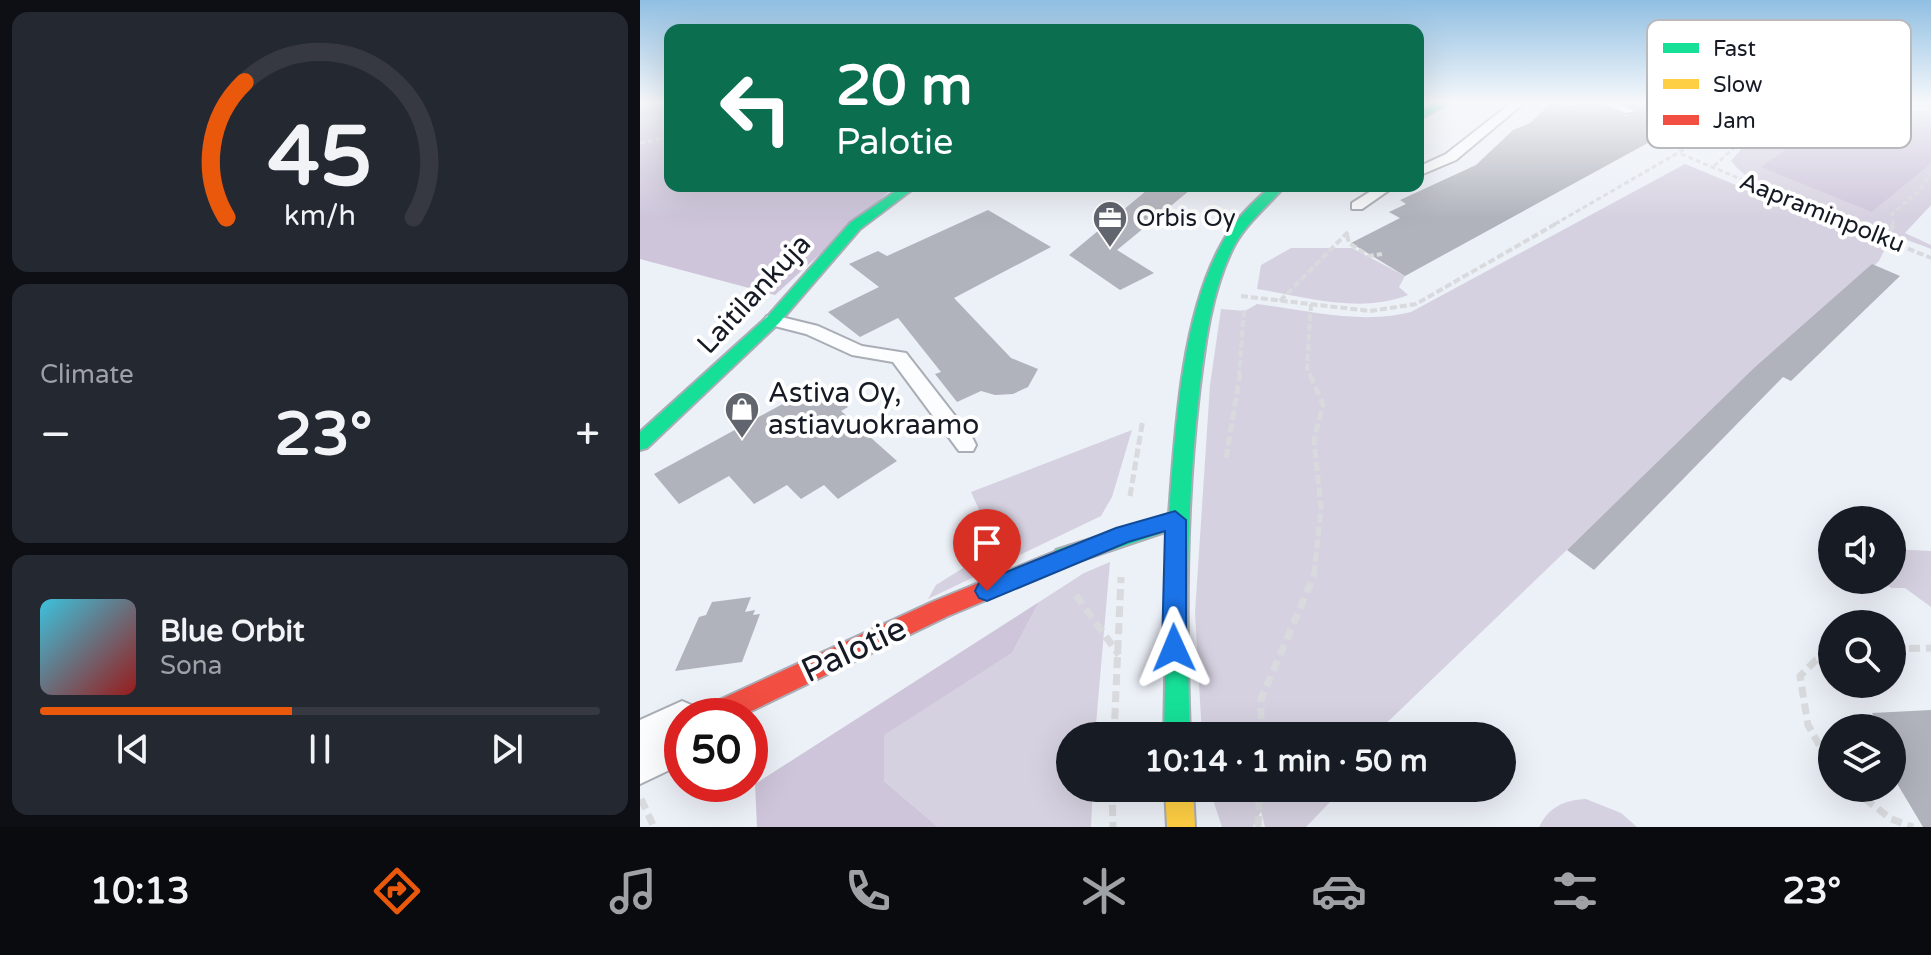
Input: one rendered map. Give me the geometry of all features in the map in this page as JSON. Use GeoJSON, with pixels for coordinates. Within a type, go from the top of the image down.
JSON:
{"type":"FeatureCollection","features":[{"type":"Feature","properties":{"kind":"main road","name":"Laitilankuja"},"geometry":{"type":"LineString","coordinates":[[640,443],[773,320],[855,226],[903,192]]}},
{"type":"Feature","properties":{"kind":"main road"},"geometry":{"type":"LineString","coordinates":[[1177,722],[1173,619],[1175,520],[1191,390],[1210,293],[1219,264],[1238,228],[1273,192]]}},
{"type":"Feature","properties":{"kind":"main road","name":"Palotie"},"geometry":{"type":"LineString","coordinates":[[751,698],[892,631],[1025,574],[1124,534],[1175,520]]}},
{"type":"Feature","properties":{"kind":"main road"},"geometry":{"type":"LineString","coordinates":[[1180,802],[1181,827]]}},
{"type":"Feature","properties":{"kind":"street"},"geometry":{"type":"LineString","coordinates":[[640,753],[664,740]]}},
{"type":"Feature","properties":{"kind":"lane"},"geometry":{"type":"LineString","coordinates":[[1424,169],[1451,157],[1470,142]]}},
{"type":"Feature","properties":{"kind":"lane"},"geometry":{"type":"LineString","coordinates":[[1357,206],[1379,192]]}},
{"type":"Feature","properties":{"kind":"lane"},"geometry":{"type":"LineString","coordinates":[[773,320],[812,330],[858,351],[899,357],[966,445]]}},
{"type":"Feature","properties":{"kind":"path"},"geometry":{"type":"LineString","coordinates":[[1210,293],[1370,311],[1416,304],[1691,148]]}},
{"type":"Feature","properties":{"kind":"path"},"geometry":{"type":"LineString","coordinates":[[1714,166],[1729,148]]}},
{"type":"Feature","properties":{"kind":"path","name":"Aapraminpolku"},"geometry":{"type":"LineString","coordinates":[[1681,154],[1931,258]]}},
{"type":"Feature","properties":{"kind":"path"},"geometry":{"type":"LineString","coordinates":[[1887,240],[1894,211],[1904,207],[1926,184],[1931,173]]}},
{"type":"Feature","properties":{"kind":"path"},"geometry":{"type":"LineString","coordinates":[[1357,206],[1347,241],[1369,256],[1382,254]]}},
{"type":"Feature","properties":{"kind":"path"},"geometry":{"type":"LineString","coordinates":[[1280,301],[1348,232]]}},
{"type":"Feature","properties":{"kind":"path"},"geometry":{"type":"LineString","coordinates":[[1226,460],[1241,367],[1244,297]]}},
{"type":"Feature","properties":{"kind":"path"},"geometry":{"type":"LineString","coordinates":[[1261,722],[1261,699],[1315,572],[1321,508],[1314,440],[1323,404],[1307,368],[1311,304]]}},
{"type":"Feature","properties":{"kind":"path"},"geometry":{"type":"LineString","coordinates":[[1115,722],[1124,534]]}},
{"type":"Feature","properties":{"kind":"path"},"geometry":{"type":"LineString","coordinates":[[1025,574],[1054,578],[1072,590],[1099,623],[1119,656]]}},
{"type":"Feature","properties":{"kind":"path"},"geometry":{"type":"LineString","coordinates":[[1906,649],[1931,648]]}},
{"type":"Feature","properties":{"kind":"path"},"geometry":{"type":"LineString","coordinates":[[1818,659],[1800,676],[1801,711],[1818,749]]}},
{"type":"Feature","properties":{"kind":"path"},"geometry":{"type":"LineString","coordinates":[[640,798],[654,827]]}},
{"type":"Feature","properties":{"kind":"path"},"geometry":{"type":"LineString","coordinates":[[1112,802],[1113,827]]}},
{"type":"Feature","properties":{"kind":"path"},"geometry":{"type":"LineString","coordinates":[[1258,827],[1259,802]]}},
{"type":"Feature","properties":{"kind":"path"},"geometry":{"type":"LineString","coordinates":[[1869,802],[1891,819],[1913,827]]}},
{"type":"Feature","properties":{"kind":"shaded area"},"geometry":{"type":"Polygon","coordinates":[[[640,142],[664,142],[664,192],[888,192],[775,295],[640,259],[640,142]]]}},
{"type":"Feature","properties":{"kind":"shaded area"},"geometry":{"type":"Polygon","coordinates":[[[1911,142],[1931,142],[1931,164],[1872,212],[1761,167],[1788,148],[1911,148],[1911,142]]]}},
{"type":"Feature","properties":{"kind":"shaded area"},"geometry":{"type":"Polygon","coordinates":[[[1878,148],[1872,212],[1931,164],[1931,205],[1905,233],[1931,245],[1931,249],[1825,214],[1770,191],[1731,161],[1741,149],[1878,148]]]}},
{"type":"Feature","properties":{"kind":"shaded area"},"geometry":{"type":"Polygon","coordinates":[[[1685,164],[1886,247],[1879,261],[1669,452],[1388,722],[1201,722],[1195,613],[1210,385],[1221,309],[1245,311],[1257,304],[1354,317],[1411,312],[1685,164]]]}},
{"type":"Feature","properties":{"kind":"shaded area"},"geometry":{"type":"Polygon","coordinates":[[[1291,248],[1352,248],[1405,276],[1399,287],[1408,295],[1389,301],[1352,304],[1257,289],[1261,265],[1291,248]]]}},
{"type":"Feature","properties":{"kind":"shaded area"},"geometry":{"type":"Polygon","coordinates":[[[1132,430],[1112,497],[1101,516],[928,599],[936,585],[984,555],[981,514],[971,492],[1132,430]]]}},
{"type":"Feature","properties":{"kind":"shaded area"},"geometry":{"type":"Polygon","coordinates":[[[1906,550],[1931,551],[1931,607],[1906,589],[1906,550]]]}},
{"type":"Feature","properties":{"kind":"shaded area"},"geometry":{"type":"Polygon","coordinates":[[[1110,562],[1096,722],[1056,722],[1056,802],[1092,802],[1091,827],[938,827],[884,781],[884,734],[1012,653],[1039,602],[1084,573],[1110,562]]]}},
{"type":"Feature","properties":{"kind":"shaded area"},"geometry":{"type":"Polygon","coordinates":[[[1039,602],[1012,653],[884,735],[884,781],[938,827],[757,827],[756,802],[768,802],[768,776],[1039,602]]]}},
{"type":"Feature","properties":{"kind":"shaded area"},"geometry":{"type":"Polygon","coordinates":[[[1586,799],[1621,813],[1637,827],[1539,827],[1547,814],[1558,806],[1586,799]]]}},
{"type":"Feature","properties":{"kind":"shaded area"},"geometry":{"type":"Polygon","coordinates":[[[1214,802],[1330,802],[1306,827],[1265,827],[1261,811],[1253,827],[1222,827],[1214,802]]]}},
{"type":"Feature","properties":{"kind":"building"},"geometry":{"type":"Polygon","coordinates":[[[1501,142],[1647,142],[1405,276],[1351,243],[1400,218],[1389,212],[1406,204],[1400,200],[1424,192],[1424,189],[1476,165],[1501,142]]]}},
{"type":"Feature","properties":{"kind":"building"},"geometry":{"type":"Polygon","coordinates":[[[1145,192],[1188,192],[1117,250],[1154,273],[1120,290],[1069,255],[1145,192]]]}},
{"type":"Feature","properties":{"kind":"building"},"geometry":{"type":"Polygon","coordinates":[[[988,210],[1051,247],[954,298],[1011,358],[1038,369],[1028,387],[1013,394],[995,395],[981,391],[957,402],[935,374],[941,372],[898,318],[860,337],[828,312],[879,287],[849,264],[878,251],[887,256],[988,210]]]}},
{"type":"Feature","properties":{"kind":"building"},"geometry":{"type":"Polygon","coordinates":[[[1872,264],[1900,276],[1791,381],[1783,377],[1594,570],[1567,550],[1754,368],[1872,264]]]}},
{"type":"Feature","properties":{"kind":"building"},"geometry":{"type":"Polygon","coordinates":[[[821,383],[848,407],[841,411],[897,461],[838,499],[824,485],[801,499],[787,485],[754,504],[729,476],[679,504],[654,474],[821,383]]]}},
{"type":"Feature","properties":{"kind":"building"},"geometry":{"type":"Polygon","coordinates":[[[751,597],[745,612],[755,610],[753,615],[760,614],[742,662],[675,671],[699,617],[706,615],[712,602],[751,597]]]}},
{"type":"Feature","properties":{"kind":"building"},"geometry":{"type":"Polygon","coordinates":[[[1931,710],[1931,827],[1923,827],[1906,798],[1906,714],[1872,713],[1931,710]]]}},
{"type":"Feature","properties":{"kind":"traffic: fast"},"geometry":{"type":"LineString","coordinates":[[640,443],[773,320],[855,226],[903,192]]}},
{"type":"Feature","properties":{"kind":"traffic: fast"},"geometry":{"type":"LineString","coordinates":[[1177,722],[1179,514],[1186,426],[1200,330],[1213,278],[1227,246],[1250,213],[1272,192]]}},
{"type":"Feature","properties":{"kind":"traffic: fast"},"geometry":{"type":"LineString","coordinates":[[1064,557],[1175,520]]}},
{"type":"Feature","properties":{"kind":"traffic: slow"},"geometry":{"type":"LineString","coordinates":[[1180,802],[1181,827]]}},
{"type":"Feature","properties":{"kind":"traffic: jam"},"geometry":{"type":"LineString","coordinates":[[751,698],[940,609],[1064,557]]}},
{"type":"Feature","properties":{"kind":"place","name":"Orbis Oy"},"geometry":{"type":"Point","coordinates":[1110,249]}},
{"type":"Feature","properties":{"kind":"place","name":"Astiva Oy, astiavuokraamo"},"geometry":{"type":"Point","coordinates":[742,440]}},
{"type":"Feature","properties":{"kind":"route"},"geometry":{"type":"LineString","coordinates":[[987,591],[1124,534],[1175,520],[1174,648]]}}]}
